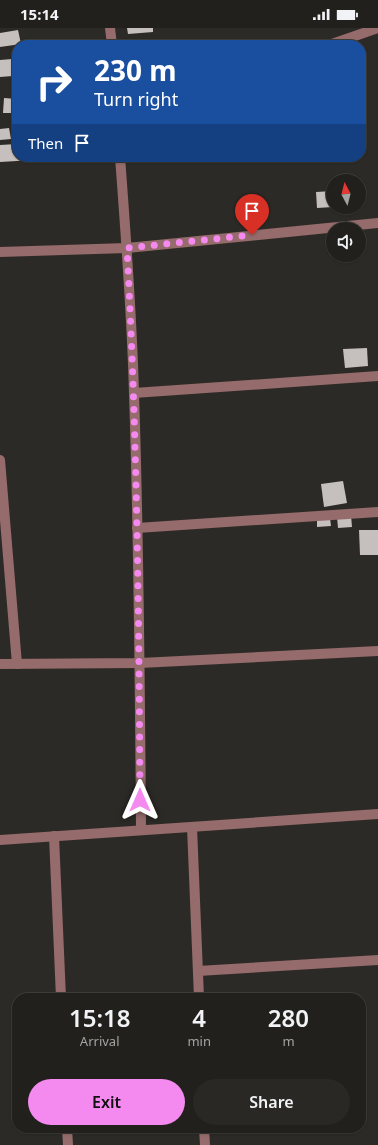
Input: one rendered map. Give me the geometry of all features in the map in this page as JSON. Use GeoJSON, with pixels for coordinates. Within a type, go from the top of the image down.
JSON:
{"type":"FeatureCollection","features":[{"type":"Feature","properties":{"kind":"street"},"geometry":{"type":"LineString","coordinates":[[110,28],[111,40]]}},
{"type":"Feature","properties":{"kind":"street"},"geometry":{"type":"LineString","coordinates":[[343,40],[378,28]]}},
{"type":"Feature","properties":{"kind":"street"},"geometry":{"type":"LineString","coordinates":[[120,162],[127,248],[134,393],[140,663],[141,830]]}},
{"type":"Feature","properties":{"kind":"street"},"geometry":{"type":"LineString","coordinates":[[0,252],[127,248],[378,223]]}},
{"type":"Feature","properties":{"kind":"street"},"geometry":{"type":"LineString","coordinates":[[134,393],[378,376]]}},
{"type":"Feature","properties":{"kind":"street"},"geometry":{"type":"LineString","coordinates":[[0,460],[17,664]]}},
{"type":"Feature","properties":{"kind":"street"},"geometry":{"type":"LineString","coordinates":[[137,528],[378,512]]}},
{"type":"Feature","properties":{"kind":"street"},"geometry":{"type":"LineString","coordinates":[[0,664],[140,663],[378,650]]}},
{"type":"Feature","properties":{"kind":"street"},"geometry":{"type":"LineString","coordinates":[[0,840],[378,814]]}},
{"type":"Feature","properties":{"kind":"street"},"geometry":{"type":"LineString","coordinates":[[192,827],[199,993]]}},
{"type":"Feature","properties":{"kind":"street"},"geometry":{"type":"LineString","coordinates":[[54,836],[61,993]]}},
{"type":"Feature","properties":{"kind":"street"},"geometry":{"type":"LineString","coordinates":[[198,972],[378,960]]}},
{"type":"Feature","properties":{"kind":"street"},"geometry":{"type":"LineString","coordinates":[[67,1133],[68,1145]]}},
{"type":"Feature","properties":{"kind":"street"},"geometry":{"type":"LineString","coordinates":[[204,1133],[205,1145]]}},
{"type":"Feature","properties":{"kind":"building"},"geometry":{"type":"Polygon","coordinates":[[[127,28],[153,28],[153,32],[128,34],[127,28]]]}},
{"type":"Feature","properties":{"kind":"building"},"geometry":{"type":"Polygon","coordinates":[[[18,30],[20,40],[12,40],[12,45],[0,47],[0,33],[18,30]]]}},
{"type":"Feature","properties":{"kind":"building"},"geometry":{"type":"Polygon","coordinates":[[[12,59],[12,76],[0,77],[0,60],[12,59]]]}},
{"type":"Feature","properties":{"kind":"building"},"geometry":{"type":"Polygon","coordinates":[[[4,98],[12,99],[12,113],[3,113],[4,98]]]}},
{"type":"Feature","properties":{"kind":"building"},"geometry":{"type":"Polygon","coordinates":[[[9,128],[11,139],[0,140],[0,129],[9,128]]]}},
{"type":"Feature","properties":{"kind":"building"},"geometry":{"type":"Polygon","coordinates":[[[12,144],[12,161],[0,162],[0,145],[12,144]]]}},
{"type":"Feature","properties":{"kind":"building"},"geometry":{"type":"Polygon","coordinates":[[[326,191],[326,207],[317,208],[316,192],[326,191]]]}},
{"type":"Feature","properties":{"kind":"building"},"geometry":{"type":"Polygon","coordinates":[[[367,348],[368,366],[345,368],[343,349],[367,348]]]}},
{"type":"Feature","properties":{"kind":"building"},"geometry":{"type":"Polygon","coordinates":[[[343,481],[347,503],[324,507],[321,484],[343,481]]]}},
{"type":"Feature","properties":{"kind":"building"},"geometry":{"type":"Polygon","coordinates":[[[351,515],[352,527],[338,528],[337,517],[351,515]]]}},
{"type":"Feature","properties":{"kind":"building"},"geometry":{"type":"Polygon","coordinates":[[[330,518],[331,526],[317,527],[317,519],[330,518]]]}},
{"type":"Feature","properties":{"kind":"building"},"geometry":{"type":"Polygon","coordinates":[[[359,530],[378,530],[378,555],[360,555],[359,530]]]}},
{"type":"Feature","properties":{"kind":"route"},"geometry":{"type":"LineString","coordinates":[[140,800],[140,663],[134,393],[127,248],[252,235]]}}]}
